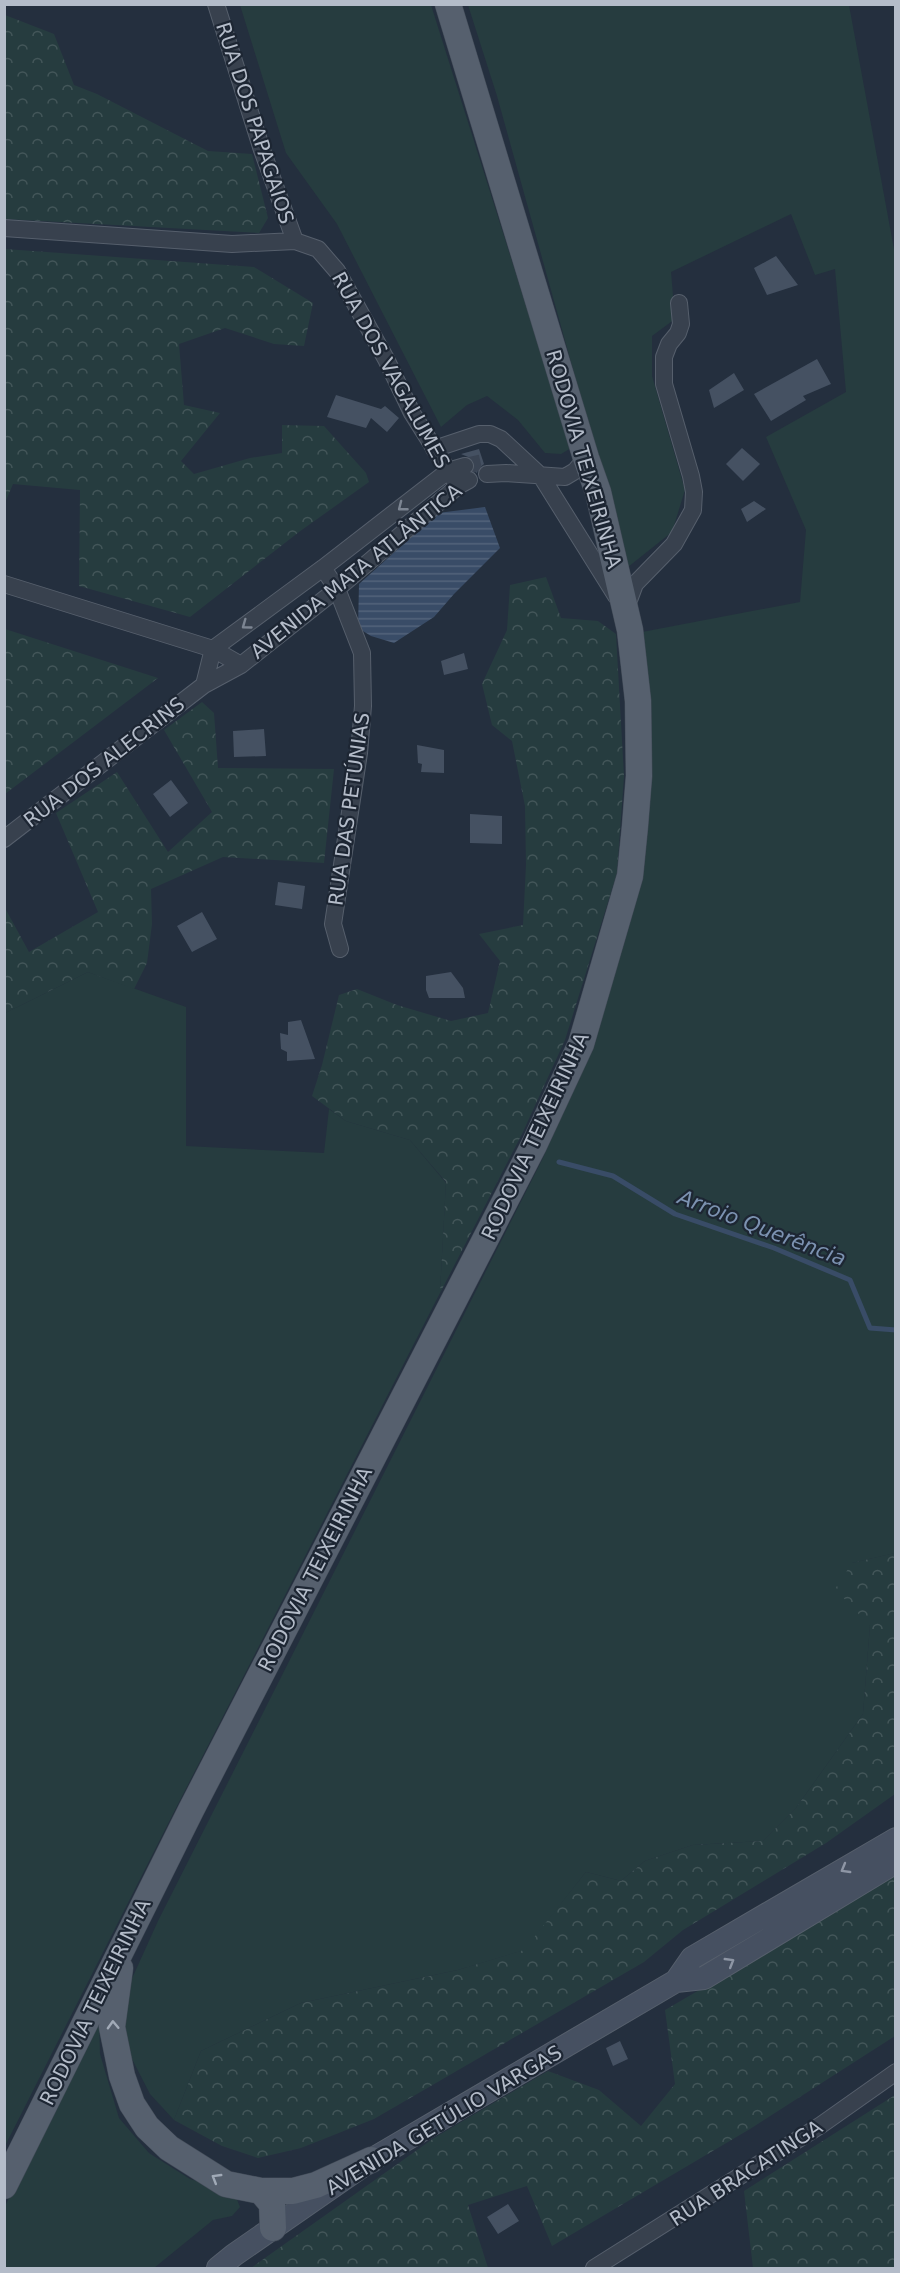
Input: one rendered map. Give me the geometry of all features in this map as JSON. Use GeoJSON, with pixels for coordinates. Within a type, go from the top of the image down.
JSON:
{"type":"FeatureCollection","features":[{"type":"Feature","properties":{"kind":"main road","name":"RODOVIA TEIXEIRINHA"},"geometry":{"type":"LineString","coordinates":[[4,2186],[125,1939],[534,1145],[581,1044],[602,979],[631,866],[639,776],[638,701],[626,608],[598,492],[448,4]]}},
{"type":"Feature","properties":{"kind":"main road","name":"AVENIDA GETÚLIO VARGAS"},"geometry":{"type":"LineString","coordinates":[[676,1981],[692,1958],[896,1839]]}},
{"type":"Feature","properties":{"kind":"main road","name":"AVENIDA GETÚLIO VARGAS"},"geometry":{"type":"LineString","coordinates":[[218,2268],[371,2160],[676,1981],[704,1978],[896,1862]]}},
{"type":"Feature","properties":{"kind":"main road"},"geometry":{"type":"LineString","coordinates":[[125,1939],[112,2027],[122,2076],[132,2104],[147,2127],[169,2148],[226,2184],[261,2191],[293,2191],[316,2184],[371,2160]]}},
{"type":"Feature","properties":{"kind":"main road"},"geometry":{"type":"LineString","coordinates":[[261,2191],[272,2204],[273,2228]]}},
{"type":"Feature","properties":{"kind":"street","name":"RUA DOS PAPAGAIOS"},"geometry":{"type":"LineString","coordinates":[[216,4],[261,150],[295,241]]}},
{"type":"Feature","properties":{"kind":"street","name":"RUA DOS VAGALUMES"},"geometry":{"type":"LineString","coordinates":[[4,228],[232,244],[295,241],[318,249],[337,271],[386,359],[412,413],[448,471],[464,477]]}},
{"type":"Feature","properties":{"kind":"street"},"geometry":{"type":"LineString","coordinates":[[626,608],[635,584],[674,544],[693,510],[694,492],[664,384],[664,357],[681,324],[679,303]]}},
{"type":"Feature","properties":{"kind":"street"},"geometry":{"type":"LineString","coordinates":[[434,448],[478,434],[490,434],[501,439],[541,476],[626,608]]}},
{"type":"Feature","properties":{"kind":"street"},"geometry":{"type":"LineString","coordinates":[[485,468],[506,473],[565,477],[575,471],[586,458]]}},
{"type":"Feature","properties":{"kind":"street","name":"AVENIDA MATA ATLÂNTICA"},"geometry":{"type":"LineString","coordinates":[[213,649],[323,568],[448,471]]}},
{"type":"Feature","properties":{"kind":"street","name":"AVENIDA MATA ATLÂNTICA"},"geometry":{"type":"LineString","coordinates":[[4,584],[213,649],[241,665],[337,590],[464,477]]}},
{"type":"Feature","properties":{"kind":"street","name":"RUA DAS PETÚNIAS"},"geometry":{"type":"LineString","coordinates":[[323,568],[337,590],[362,653],[363,706],[359,753],[333,924],[340,949]]}},
{"type":"Feature","properties":{"kind":"street","name":"RUA DOS ALECRINS"},"geometry":{"type":"LineString","coordinates":[[204,685],[213,649]]}},
{"type":"Feature","properties":{"kind":"street","name":"RUA DOS ALECRINS"},"geometry":{"type":"LineString","coordinates":[[4,839],[204,685],[241,665]]}},
{"type":"Feature","properties":{"kind":"street","name":"RUA BRACATINGA"},"geometry":{"type":"LineString","coordinates":[[594,2268],[821,2125],[896,2072]]}},
{"type":"Feature","properties":{"kind":"green space"},"geometry":{"type":"Polygon","coordinates":[[[240,5],[431,5],[571,448],[561,454],[545,453],[518,420],[487,396],[467,405],[441,427],[337,224],[286,153],[240,5]]]}},
{"type":"Feature","properties":{"kind":"green space"},"geometry":{"type":"Polygon","coordinates":[[[468,5],[849,5],[896,260],[896,1553],[852,1563],[870,1626],[863,1714],[796,1808],[763,1841],[693,1845],[645,1861],[621,1881],[586,1872],[525,1950],[458,1970],[301,2003],[201,2051],[174,2120],[150,2094],[131,2057],[122,2025],[125,1994],[158,1921],[543,1158],[589,1052],[641,883],[652,772],[642,632],[800,602],[806,530],[766,437],[846,392],[835,269],[815,275],[791,214],[671,272],[675,319],[652,336],[652,376],[685,490],[672,532],[628,567],[497,96],[468,5]]]}},
{"type":"Feature","properties":{"kind":"green space"},"geometry":{"type":"Polygon","coordinates":[[[5,15],[54,34],[74,85],[97,94],[208,151],[252,154],[268,218],[259,233],[5,219],[5,15]]]}},
{"type":"Feature","properties":{"kind":"green space"},"geometry":{"type":"Polygon","coordinates":[[[5,249],[254,267],[313,303],[304,346],[274,344],[225,328],[179,344],[184,405],[220,413],[181,461],[194,474],[250,458],[282,453],[282,425],[324,426],[366,473],[369,482],[299,532],[190,617],[79,586],[80,490],[13,484],[5,503],[5,249]]]}},
{"type":"Feature","properties":{"kind":"green space"},"geometry":{"type":"Polygon","coordinates":[[[546,577],[561,618],[598,621],[616,634],[624,776],[617,873],[565,1040],[522,1134],[440,1293],[446,1182],[410,1140],[346,1121],[312,1096],[339,995],[357,989],[397,1005],[451,1021],[488,1013],[500,961],[479,934],[523,925],[526,865],[525,806],[512,741],[492,725],[482,684],[507,630],[510,585],[546,577]]]}},
{"type":"Feature","properties":{"kind":"green space"},"geometry":{"type":"Polygon","coordinates":[[[4,629],[158,678],[5,794],[4,629]]]}},
{"type":"Feature","properties":{"kind":"green space"},"geometry":{"type":"Polygon","coordinates":[[[202,702],[214,713],[218,768],[334,769],[324,863],[223,857],[151,889],[152,924],[147,963],[134,989],[88,972],[5,1013],[5,908],[29,952],[98,912],[56,813],[117,772],[168,852],[212,812],[164,730],[202,702]]]}},
{"type":"Feature","properties":{"kind":"green space"},"geometry":{"type":"Polygon","coordinates":[[[88,972],[186,1007],[186,1146],[324,1153],[329,1109],[346,1121],[410,1140],[446,1183],[440,1293],[5,2146],[5,1013],[88,972]]]}},
{"type":"Feature","properties":{"kind":"green space"},"geometry":{"type":"Polygon","coordinates":[[[895,1553],[895,1794],[826,1843],[683,1930],[644,1962],[374,2119],[301,2148],[258,2158],[222,2146],[174,2120],[201,2051],[301,2003],[458,1970],[524,1950],[586,1872],[621,1881],[645,1861],[693,1845],[763,1841],[796,1808],[863,1714],[870,1626],[835,1589],[852,1563],[895,1553]]]}},
{"type":"Feature","properties":{"kind":"green space"},"geometry":{"type":"Polygon","coordinates":[[[895,1876],[895,2036],[750,2129],[552,2246],[527,2186],[468,2205],[488,2268],[251,2268],[434,2138],[548,2071],[599,2090],[641,2126],[675,2084],[665,2010],[895,1876]]]}},
{"type":"Feature","properties":{"kind":"green space"},"geometry":{"type":"Polygon","coordinates":[[[99,2020],[100,2054],[119,2118],[149,2153],[190,2179],[234,2192],[240,2207],[232,2216],[213,2220],[154,2268],[5,2268],[4,2208],[99,2020]]]}},
{"type":"Feature","properties":{"kind":"green space"},"geometry":{"type":"Polygon","coordinates":[[[895,2095],[895,2268],[753,2268],[744,2191],[895,2095]]]}},
{"type":"Feature","properties":{"kind":"water"},"geometry":{"type":"Polygon","coordinates":[[[485,507],[500,548],[434,617],[394,643],[371,636],[358,628],[359,584],[438,513],[485,507]]]}},
{"type":"Feature","properties":{"kind":"building"},"geometry":{"type":"Polygon","coordinates":[[[776,256],[798,285],[767,295],[754,268],[776,256]]]}},
{"type":"Feature","properties":{"kind":"building"},"geometry":{"type":"Polygon","coordinates":[[[817,359],[831,384],[803,396],[806,400],[771,421],[754,394],[817,359]]]}},
{"type":"Feature","properties":{"kind":"building"},"geometry":{"type":"Polygon","coordinates":[[[734,373],[744,390],[714,408],[709,390],[734,373]]]}},
{"type":"Feature","properties":{"kind":"building"},"geometry":{"type":"Polygon","coordinates":[[[336,395],[381,409],[385,406],[399,418],[387,432],[371,418],[366,428],[327,417],[336,395]]]}},
{"type":"Feature","properties":{"kind":"building"},"geometry":{"type":"Polygon","coordinates":[[[742,448],[760,464],[743,481],[726,464],[742,448]]]}},
{"type":"Feature","properties":{"kind":"building"},"geometry":{"type":"Polygon","coordinates":[[[479,449],[484,464],[477,473],[474,471],[473,459],[461,454],[479,449]]]}},
{"type":"Feature","properties":{"kind":"building"},"geometry":{"type":"Polygon","coordinates":[[[754,501],[766,509],[747,522],[741,509],[754,501]]]}},
{"type":"Feature","properties":{"kind":"building"},"geometry":{"type":"Polygon","coordinates":[[[464,653],[468,669],[444,675],[441,661],[464,653]]]}},
{"type":"Feature","properties":{"kind":"building"},"geometry":{"type":"Polygon","coordinates":[[[264,729],[266,756],[234,757],[233,731],[264,729]]]}},
{"type":"Feature","properties":{"kind":"building"},"geometry":{"type":"Polygon","coordinates":[[[417,745],[444,750],[444,773],[421,772],[422,764],[418,763],[417,745]]]}},
{"type":"Feature","properties":{"kind":"building"},"geometry":{"type":"Polygon","coordinates":[[[171,780],[188,803],[170,817],[153,794],[171,780]]]}},
{"type":"Feature","properties":{"kind":"building"},"geometry":{"type":"Polygon","coordinates":[[[470,814],[502,816],[502,844],[470,843],[470,814]]]}},
{"type":"Feature","properties":{"kind":"building"},"geometry":{"type":"Polygon","coordinates":[[[278,882],[305,886],[302,909],[275,905],[278,882]]]}},
{"type":"Feature","properties":{"kind":"building"},"geometry":{"type":"Polygon","coordinates":[[[202,912],[217,939],[192,952],[177,926],[202,912]]]}},
{"type":"Feature","properties":{"kind":"building"},"geometry":{"type":"Polygon","coordinates":[[[451,972],[463,988],[465,998],[429,998],[426,990],[426,976],[451,972]]]}},
{"type":"Feature","properties":{"kind":"building"},"geometry":{"type":"Polygon","coordinates":[[[301,1020],[315,1059],[287,1061],[287,1052],[281,1049],[280,1033],[288,1035],[288,1022],[301,1020]]]}},
{"type":"Feature","properties":{"kind":"building"},"geometry":{"type":"Polygon","coordinates":[[[620,2041],[628,2059],[613,2066],[606,2048],[620,2041]]]}},
{"type":"Feature","properties":{"kind":"building"},"geometry":{"type":"Polygon","coordinates":[[[508,2204],[519,2221],[498,2234],[487,2217],[508,2204]]]}},
{"type":"Feature","properties":{"kind":"waterway","name":"Arroio Querência"},"geometry":{"type":"LineString","coordinates":[[559,1162],[613,1176],[675,1214],[774,1248],[850,1280],[870,1328],[896,1330]]}},
{"type":"Feature","properties":{"kind":"tunnel"},"geometry":{"type":"LineString","coordinates":[[465,466],[483,462]]}}]}
